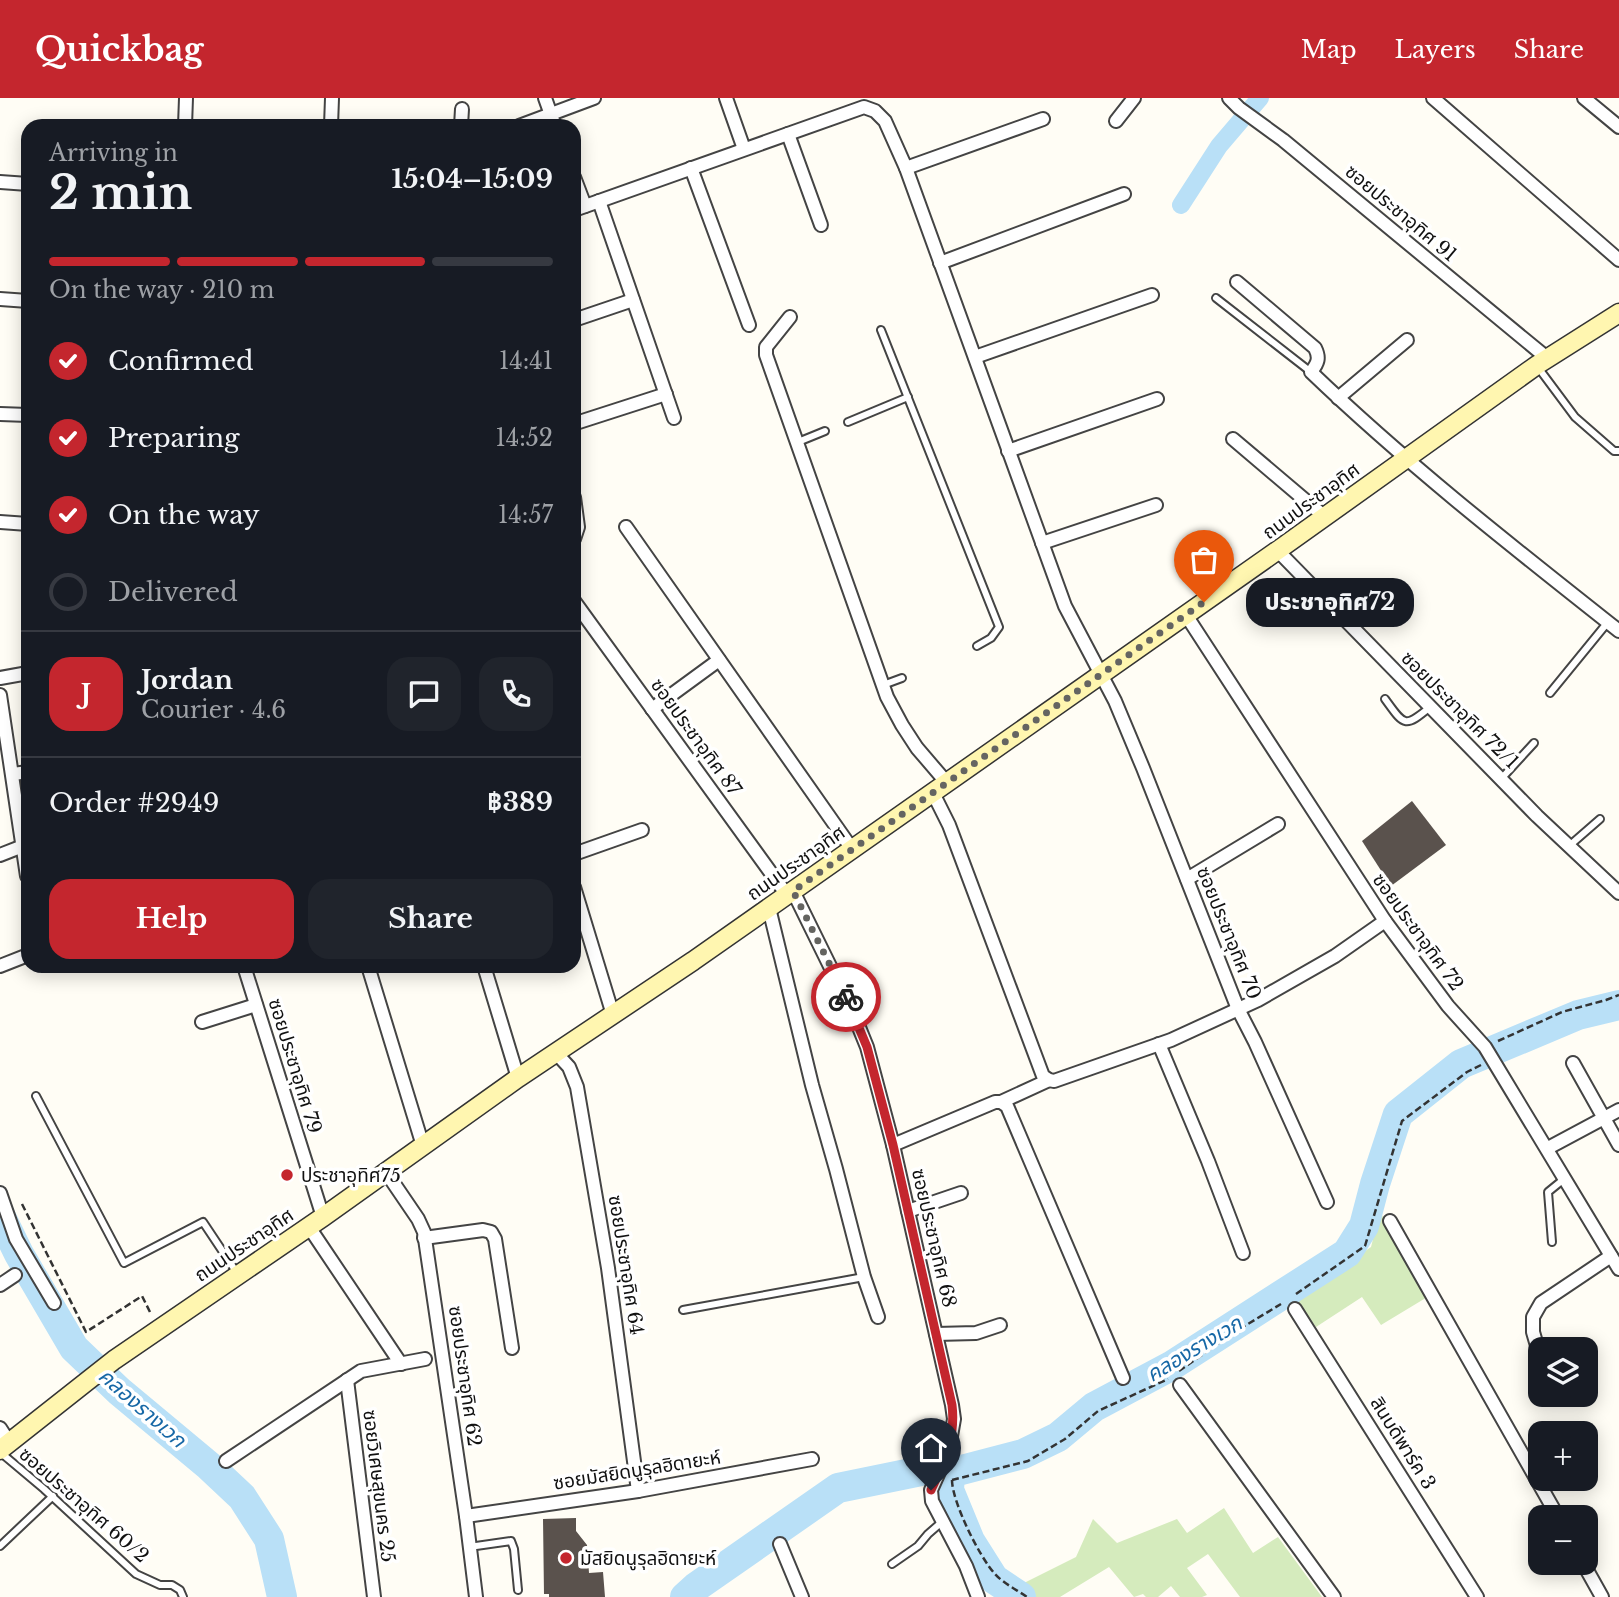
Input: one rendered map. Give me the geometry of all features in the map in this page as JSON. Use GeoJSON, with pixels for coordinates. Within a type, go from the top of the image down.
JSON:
{"type":"FeatureCollection","features":[{"type":"Feature","properties":{"kind":"main road","name":"ถนนประชาอุทิศ"},"geometry":{"type":"LineString","coordinates":[[2,1443],[114,1360],[316,1222],[518,1078],[769,908],[1542,362],[1619,313]]}},
{"type":"Feature","properties":{"kind":"street"},"geometry":{"type":"LineString","coordinates":[[185,119],[186,98]]}},
{"type":"Feature","properties":{"kind":"street"},"geometry":{"type":"LineString","coordinates":[[331,98],[331,119]]}},
{"type":"Feature","properties":{"kind":"street"},"geometry":{"type":"LineString","coordinates":[[545,98],[553,119]]}},
{"type":"Feature","properties":{"kind":"street"},"geometry":{"type":"LineString","coordinates":[[555,119],[594,98]]}},
{"type":"Feature","properties":{"kind":"street"},"geometry":{"type":"LineString","coordinates":[[726,98],[744,149]]}},
{"type":"Feature","properties":{"kind":"street"},"geometry":{"type":"LineString","coordinates":[[1116,121],[1134,98]]}},
{"type":"Feature","properties":{"kind":"street","name":"ซอยประชาอุทิศ 91"},"geometry":{"type":"LineString","coordinates":[[1229,98],[1542,362]]}},
{"type":"Feature","properties":{"kind":"street"},"geometry":{"type":"LineString","coordinates":[[1433,98],[1619,260]]}},
{"type":"Feature","properties":{"kind":"street"},"geometry":{"type":"LineString","coordinates":[[1584,98],[1619,127]]}},
{"type":"Feature","properties":{"kind":"street","name":"ซอยประชาอุทิศ 70"},"geometry":{"type":"LineString","coordinates":[[788,134],[864,107],[875,111],[885,121],[906,168],[1065,606],[1115,701],[1238,1009],[1327,1202]]}},
{"type":"Feature","properties":{"kind":"street"},"geometry":{"type":"LineString","coordinates":[[461,119],[462,109]]}},
{"type":"Feature","properties":{"kind":"street"},"geometry":{"type":"LineString","coordinates":[[906,168],[1043,119]]}},
{"type":"Feature","properties":{"kind":"street"},"geometry":{"type":"LineString","coordinates":[[581,207],[788,134],[821,225]]}},
{"type":"Feature","properties":{"kind":"street"},"geometry":{"type":"LineString","coordinates":[[691,168],[749,325]]}},
{"type":"Feature","properties":{"kind":"street"},"geometry":{"type":"LineString","coordinates":[[0,182],[21,184]]}},
{"type":"Feature","properties":{"kind":"street"},"geometry":{"type":"LineString","coordinates":[[940,263],[1124,194]]}},
{"type":"Feature","properties":{"kind":"street"},"geometry":{"type":"LineString","coordinates":[[599,201],[674,418]]}},
{"type":"Feature","properties":{"kind":"street"},"geometry":{"type":"LineString","coordinates":[[1237,282],[1315,348],[1319,356],[1318,363],[1311,372],[1338,398],[1406,459],[1619,631]]}},
{"type":"Feature","properties":{"kind":"street"},"geometry":{"type":"LineString","coordinates":[[975,357],[1152,295]]}},
{"type":"Feature","properties":{"kind":"street"},"geometry":{"type":"LineString","coordinates":[[0,299],[21,300]]}},
{"type":"Feature","properties":{"kind":"street"},"geometry":{"type":"LineString","coordinates":[[581,318],[633,300]]}},
{"type":"Feature","properties":{"kind":"street"},"geometry":{"type":"LineString","coordinates":[[790,317],[765,348],[766,355],[883,685],[902,725],[940,788],[949,825],[1042,1076],[1054,1081],[1074,1075],[1159,1044],[1258,1000],[1335,956],[1385,921]]}},
{"type":"Feature","properties":{"kind":"street"},"geometry":{"type":"LineString","coordinates":[[1338,398],[1407,340]]}},
{"type":"Feature","properties":{"kind":"street"},"geometry":{"type":"LineString","coordinates":[[581,421],[666,394]]}},
{"type":"Feature","properties":{"kind":"street"},"geometry":{"type":"LineString","coordinates":[[1009,451],[1157,399]]}},
{"type":"Feature","properties":{"kind":"street"},"geometry":{"type":"LineString","coordinates":[[0,414],[21,415]]}},
{"type":"Feature","properties":{"kind":"street"},"geometry":{"type":"LineString","coordinates":[[1233,439],[1325,517]]}},
{"type":"Feature","properties":{"kind":"street"},"geometry":{"type":"LineString","coordinates":[[1042,543],[1156,505]]}},
{"type":"Feature","properties":{"kind":"street"},"geometry":{"type":"LineString","coordinates":[[0,522],[21,524]]}},
{"type":"Feature","properties":{"kind":"street"},"geometry":{"type":"LineString","coordinates":[[626,527],[852,849]]}},
{"type":"Feature","properties":{"kind":"street","name":"ซอยประชาอุทิศ 72/1"},"geometry":{"type":"LineString","coordinates":[[1278,551],[1501,779],[1619,893]]}},
{"type":"Feature","properties":{"kind":"street","name":"ซอยประชาอุทิศ 87"},"geometry":{"type":"LineString","coordinates":[[581,611],[790,893]]}},
{"type":"Feature","properties":{"kind":"street","name":"ซอยประชาอุทิศ 72"},"geometry":{"type":"LineString","coordinates":[[1186,615],[1385,921],[1443,1000],[1485,1047],[1619,1268]]}},
{"type":"Feature","properties":{"kind":"street"},"geometry":{"type":"LineString","coordinates":[[652,709],[719,660]]}},
{"type":"Feature","properties":{"kind":"street"},"geometry":{"type":"LineString","coordinates":[[0,678],[21,674]]}},
{"type":"Feature","properties":{"kind":"street"},"geometry":{"type":"LineString","coordinates":[[0,695],[21,832]]}},
{"type":"Feature","properties":{"kind":"street"},"geometry":{"type":"LineString","coordinates":[[13,774],[21,773]]}},
{"type":"Feature","properties":{"kind":"street"},"geometry":{"type":"LineString","coordinates":[[1187,879],[1278,824]]}},
{"type":"Feature","properties":{"kind":"street"},"geometry":{"type":"LineString","coordinates":[[581,852],[642,830]]}},
{"type":"Feature","properties":{"kind":"street"},"geometry":{"type":"LineString","coordinates":[[0,855],[21,847]]}},
{"type":"Feature","properties":{"kind":"street","name":"ซอยประชาอุทิศ 68"},"geometry":{"type":"LineString","coordinates":[[790,893],[855,1015],[867,1047],[893,1145],[952,1405],[954,1419],[947,1454],[931,1490],[932,1501],[967,1566],[978,1597]]}},
{"type":"Feature","properties":{"kind":"street"},"geometry":{"type":"LineString","coordinates":[[769,908],[812,1085],[864,1276],[878,1317]]}},
{"type":"Feature","properties":{"kind":"street"},"geometry":{"type":"LineString","coordinates":[[581,911],[612,1015]]}},
{"type":"Feature","properties":{"kind":"street"},"geometry":{"type":"LineString","coordinates":[[0,966],[21,958]]}},
{"type":"Feature","properties":{"kind":"street","name":"ซอยประชาอุทิศ 79"},"geometry":{"type":"LineString","coordinates":[[246,973],[316,1222]]}},
{"type":"Feature","properties":{"kind":"street"},"geometry":{"type":"LineString","coordinates":[[370,973],[423,1146]]}},
{"type":"Feature","properties":{"kind":"street"},"geometry":{"type":"LineString","coordinates":[[486,973],[518,1078]]}},
{"type":"Feature","properties":{"kind":"street"},"geometry":{"type":"LineString","coordinates":[[202,1022],[256,1005]]}},
{"type":"Feature","properties":{"kind":"street"},"geometry":{"type":"LineString","coordinates":[[1159,1044],[1208,1161],[1242,1253]]}},
{"type":"Feature","properties":{"kind":"street","name":"ซอยประชาอุทิศ 64"},"geometry":{"type":"LineString","coordinates":[[556,1053],[569,1067],[577,1087],[608,1268],[638,1491]]}},
{"type":"Feature","properties":{"kind":"street"},"geometry":{"type":"LineString","coordinates":[[1573,1063],[1619,1145]]}},
{"type":"Feature","properties":{"kind":"street"},"geometry":{"type":"LineString","coordinates":[[893,1145],[995,1102],[1002,1102],[1049,1080]]}},
{"type":"Feature","properties":{"kind":"street"},"geometry":{"type":"LineString","coordinates":[[1002,1102],[1012,1115],[1123,1378]]}},
{"type":"Feature","properties":{"kind":"street"},"geometry":{"type":"LineString","coordinates":[[1548,1149],[1619,1110]]}},
{"type":"Feature","properties":{"kind":"street","name":"ซอยประชาอุทิศ 62"},"geometry":{"type":"LineString","coordinates":[[386,1172],[418,1219],[424,1238],[476,1597]]}},
{"type":"Feature","properties":{"kind":"street"},"geometry":{"type":"LineString","coordinates":[[0,1193],[16,1239],[54,1303]]}},
{"type":"Feature","properties":{"kind":"street"},"geometry":{"type":"LineString","coordinates":[[908,1211],[961,1193]]}},
{"type":"Feature","properties":{"kind":"street"},"geometry":{"type":"LineString","coordinates":[[1390,1221],[1551,1505]]}},
{"type":"Feature","properties":{"kind":"street"},"geometry":{"type":"LineString","coordinates":[[316,1222],[401,1364]]}},
{"type":"Feature","properties":{"kind":"street"},"geometry":{"type":"LineString","coordinates":[[424,1238],[491,1231],[495,1239],[512,1348]]}},
{"type":"Feature","properties":{"kind":"street"},"geometry":{"type":"LineString","coordinates":[[1534,1337],[1534,1317],[1541,1303],[1611,1256]]}},
{"type":"Feature","properties":{"kind":"street"},"geometry":{"type":"LineString","coordinates":[[0,1285],[15,1275]]}},
{"type":"Feature","properties":{"kind":"street","name":"สินบดีพาร์ค 3"},"geometry":{"type":"LineString","coordinates":[[1290,1305],[1477,1597]]}},
{"type":"Feature","properties":{"kind":"street"},"geometry":{"type":"LineString","coordinates":[[936,1334],[976,1333],[1000,1325]]}},
{"type":"Feature","properties":{"kind":"street"},"geometry":{"type":"LineString","coordinates":[[226,1461],[361,1371],[425,1360]]}},
{"type":"Feature","properties":{"kind":"street","name":"ซอยวิเศษสุขนคร 25"},"geometry":{"type":"LineString","coordinates":[[347,1380],[374,1597]]}},
{"type":"Feature","properties":{"kind":"street"},"geometry":{"type":"LineString","coordinates":[[1175,1381],[1334,1597]]}},
{"type":"Feature","properties":{"kind":"street","name":"ซอยมัสยิดนูรุลฮิดายะห์"},"geometry":{"type":"LineString","coordinates":[[466,1516],[638,1491],[813,1459]]}},
{"type":"Feature","properties":{"kind":"street"},"geometry":{"type":"LineString","coordinates":[[780,1544],[802,1597]]}},
{"type":"Feature","properties":{"kind":"street"},"geometry":{"type":"LineString","coordinates":[[1590,1575],[1602,1597]]}},
{"type":"Feature","properties":{"kind":"lane"},"geometry":{"type":"LineString","coordinates":[[1216,298],[1311,372]]}},
{"type":"Feature","properties":{"kind":"lane"},"geometry":{"type":"LineString","coordinates":[[881,330],[999,627],[991,638],[977,646]]}},
{"type":"Feature","properties":{"kind":"lane"},"geometry":{"type":"LineString","coordinates":[[1542,362],[1575,416],[1614,451],[1619,451]]}},
{"type":"Feature","properties":{"kind":"lane"},"geometry":{"type":"LineString","coordinates":[[848,422],[908,397]]}},
{"type":"Feature","properties":{"kind":"lane"},"geometry":{"type":"LineString","coordinates":[[798,442],[825,431]]}},
{"type":"Feature","properties":{"kind":"lane"},"geometry":{"type":"LineString","coordinates":[[1550,693],[1608,622]]}},
{"type":"Feature","properties":{"kind":"lane"},"geometry":{"type":"LineString","coordinates":[[883,685],[902,678]]}},
{"type":"Feature","properties":{"kind":"lane"},"geometry":{"type":"LineString","coordinates":[[1385,699],[1401,721],[1406,722],[1413,721],[1430,707]]}},
{"type":"Feature","properties":{"kind":"lane"},"geometry":{"type":"LineString","coordinates":[[1501,779],[1534,743]]}},
{"type":"Feature","properties":{"kind":"lane"},"geometry":{"type":"LineString","coordinates":[[1569,846],[1600,818]]}},
{"type":"Feature","properties":{"kind":"lane"},"geometry":{"type":"LineString","coordinates":[[36,1096],[124,1264],[203,1222],[238,1275]]}},
{"type":"Feature","properties":{"kind":"lane"},"geometry":{"type":"LineString","coordinates":[[1552,1242],[1548,1192],[1564,1179]]}},
{"type":"Feature","properties":{"kind":"lane"},"geometry":{"type":"LineString","coordinates":[[683,1310],[864,1276]]}},
{"type":"Feature","properties":{"kind":"lane","name":"ซอยประชาอุทิศ 60/2"},"geometry":{"type":"LineString","coordinates":[[2,1443],[53,1496],[136,1574],[160,1585],[172,1585],[180,1590],[183,1597]]}},
{"type":"Feature","properties":{"kind":"lane"},"geometry":{"type":"LineString","coordinates":[[0,1546],[53,1496]]}},
{"type":"Feature","properties":{"kind":"lane"},"geometry":{"type":"LineString","coordinates":[[892,1564],[918,1546],[943,1521]]}},
{"type":"Feature","properties":{"kind":"lane"},"geometry":{"type":"LineString","coordinates":[[469,1547],[511,1541],[518,1590]]}},
{"type":"Feature","properties":{"kind":"path"},"geometry":{"type":"LineString","coordinates":[[1485,1047],[1562,1012],[1619,995]]}},
{"type":"Feature","properties":{"kind":"path"},"geometry":{"type":"LineString","coordinates":[[1297,1293],[1365,1247],[1402,1121],[1467,1072],[1495,1064]]}},
{"type":"Feature","properties":{"kind":"path"},"geometry":{"type":"LineString","coordinates":[[22,1204],[86,1332],[142,1296],[160,1329]]}},
{"type":"Feature","properties":{"kind":"path"},"geometry":{"type":"LineString","coordinates":[[1180,1371],[1233,1333],[1290,1305]]}},
{"type":"Feature","properties":{"kind":"path"},"geometry":{"type":"LineString","coordinates":[[943,1479],[952,1480],[1028,1461],[1065,1439],[1098,1411],[1175,1381]]}},
{"type":"Feature","properties":{"kind":"path"},"geometry":{"type":"LineString","coordinates":[[952,1480],[952,1489],[973,1539],[996,1575],[1027,1597]]}},
{"type":"Feature","properties":{"kind":"green space"},"geometry":{"type":"Polygon","coordinates":[[[1380,1212],[1429,1296],[1381,1325],[1362,1297],[1316,1327],[1296,1299],[1371,1247],[1380,1212]]]}},
{"type":"Feature","properties":{"kind":"green space"},"geometry":{"type":"Polygon","coordinates":[[[1224,1508],[1253,1553],[1278,1537],[1322,1597],[1240,1597],[1208,1554],[1187,1568],[1207,1595],[1202,1597],[1180,1597],[1171,1586],[1158,1597],[1146,1597],[1143,1594],[1134,1597],[1109,1567],[1060,1597],[1032,1597],[1020,1585],[1076,1557],[1093,1519],[1117,1543],[1177,1519],[1187,1533],[1224,1508]]]}},
{"type":"Feature","properties":{"kind":"building"},"geometry":{"type":"Polygon","coordinates":[[[1412,801],[1446,845],[1391,886],[1362,841],[1412,801]]]}},
{"type":"Feature","properties":{"kind":"building","name":"มัสยิดนูรุลฮิดายะห์"},"geometry":{"type":"Polygon","coordinates":[[[576,1518],[576,1531],[587,1545],[589,1573],[603,1572],[605,1597],[549,1597],[549,1594],[544,1594],[543,1519],[576,1518]]]}},
{"type":"Feature","properties":{"kind":"waterway"},"geometry":{"type":"LineString","coordinates":[[1181,205],[1219,146],[1260,98]]}},
{"type":"Feature","properties":{"kind":"waterway","name":"คลองรางเวก"},"geometry":{"type":"LineString","coordinates":[[685,1597],[838,1488],[926,1470],[950,1473],[1023,1454],[1058,1437],[1094,1407],[1171,1366],[1347,1253],[1364,1226],[1398,1114],[1461,1064],[1578,1015],[1619,1005]]}},
{"type":"Feature","properties":{"kind":"waterway","name":"คลองรางเวก"},"geometry":{"type":"LineString","coordinates":[[0,1215],[19,1254],[74,1348],[119,1391],[242,1497],[269,1539],[282,1597]]}},
{"type":"Feature","properties":{"kind":"waterway"},"geometry":{"type":"LineString","coordinates":[[950,1473],[949,1490],[970,1541],[994,1579],[1021,1597]]}},
{"type":"Feature","properties":{"kind":"way so far"},"geometry":{"type":"LineString","coordinates":[[846,997],[793,891],[1204,602]]}},
{"type":"Feature","properties":{"kind":"place","name":"ประชาอุทิศ72"},"geometry":{"type":"Point","coordinates":[1204,602]}},
{"type":"Feature","properties":{"kind":"place","name":"ประชาอุทิศ75"},"geometry":{"type":"Point","coordinates":[287,1175]}},
{"type":"Feature","properties":{"kind":"place","name":"มัสยิดนูรุลฮิดายะห์"},"geometry":{"type":"Point","coordinates":[566,1558]}},
{"type":"Feature","properties":{"kind":"route"},"geometry":{"type":"LineString","coordinates":[[846,997],[867,1047],[893,1145],[952,1405],[954,1419],[950,1442],[931,1490]]}}]}
